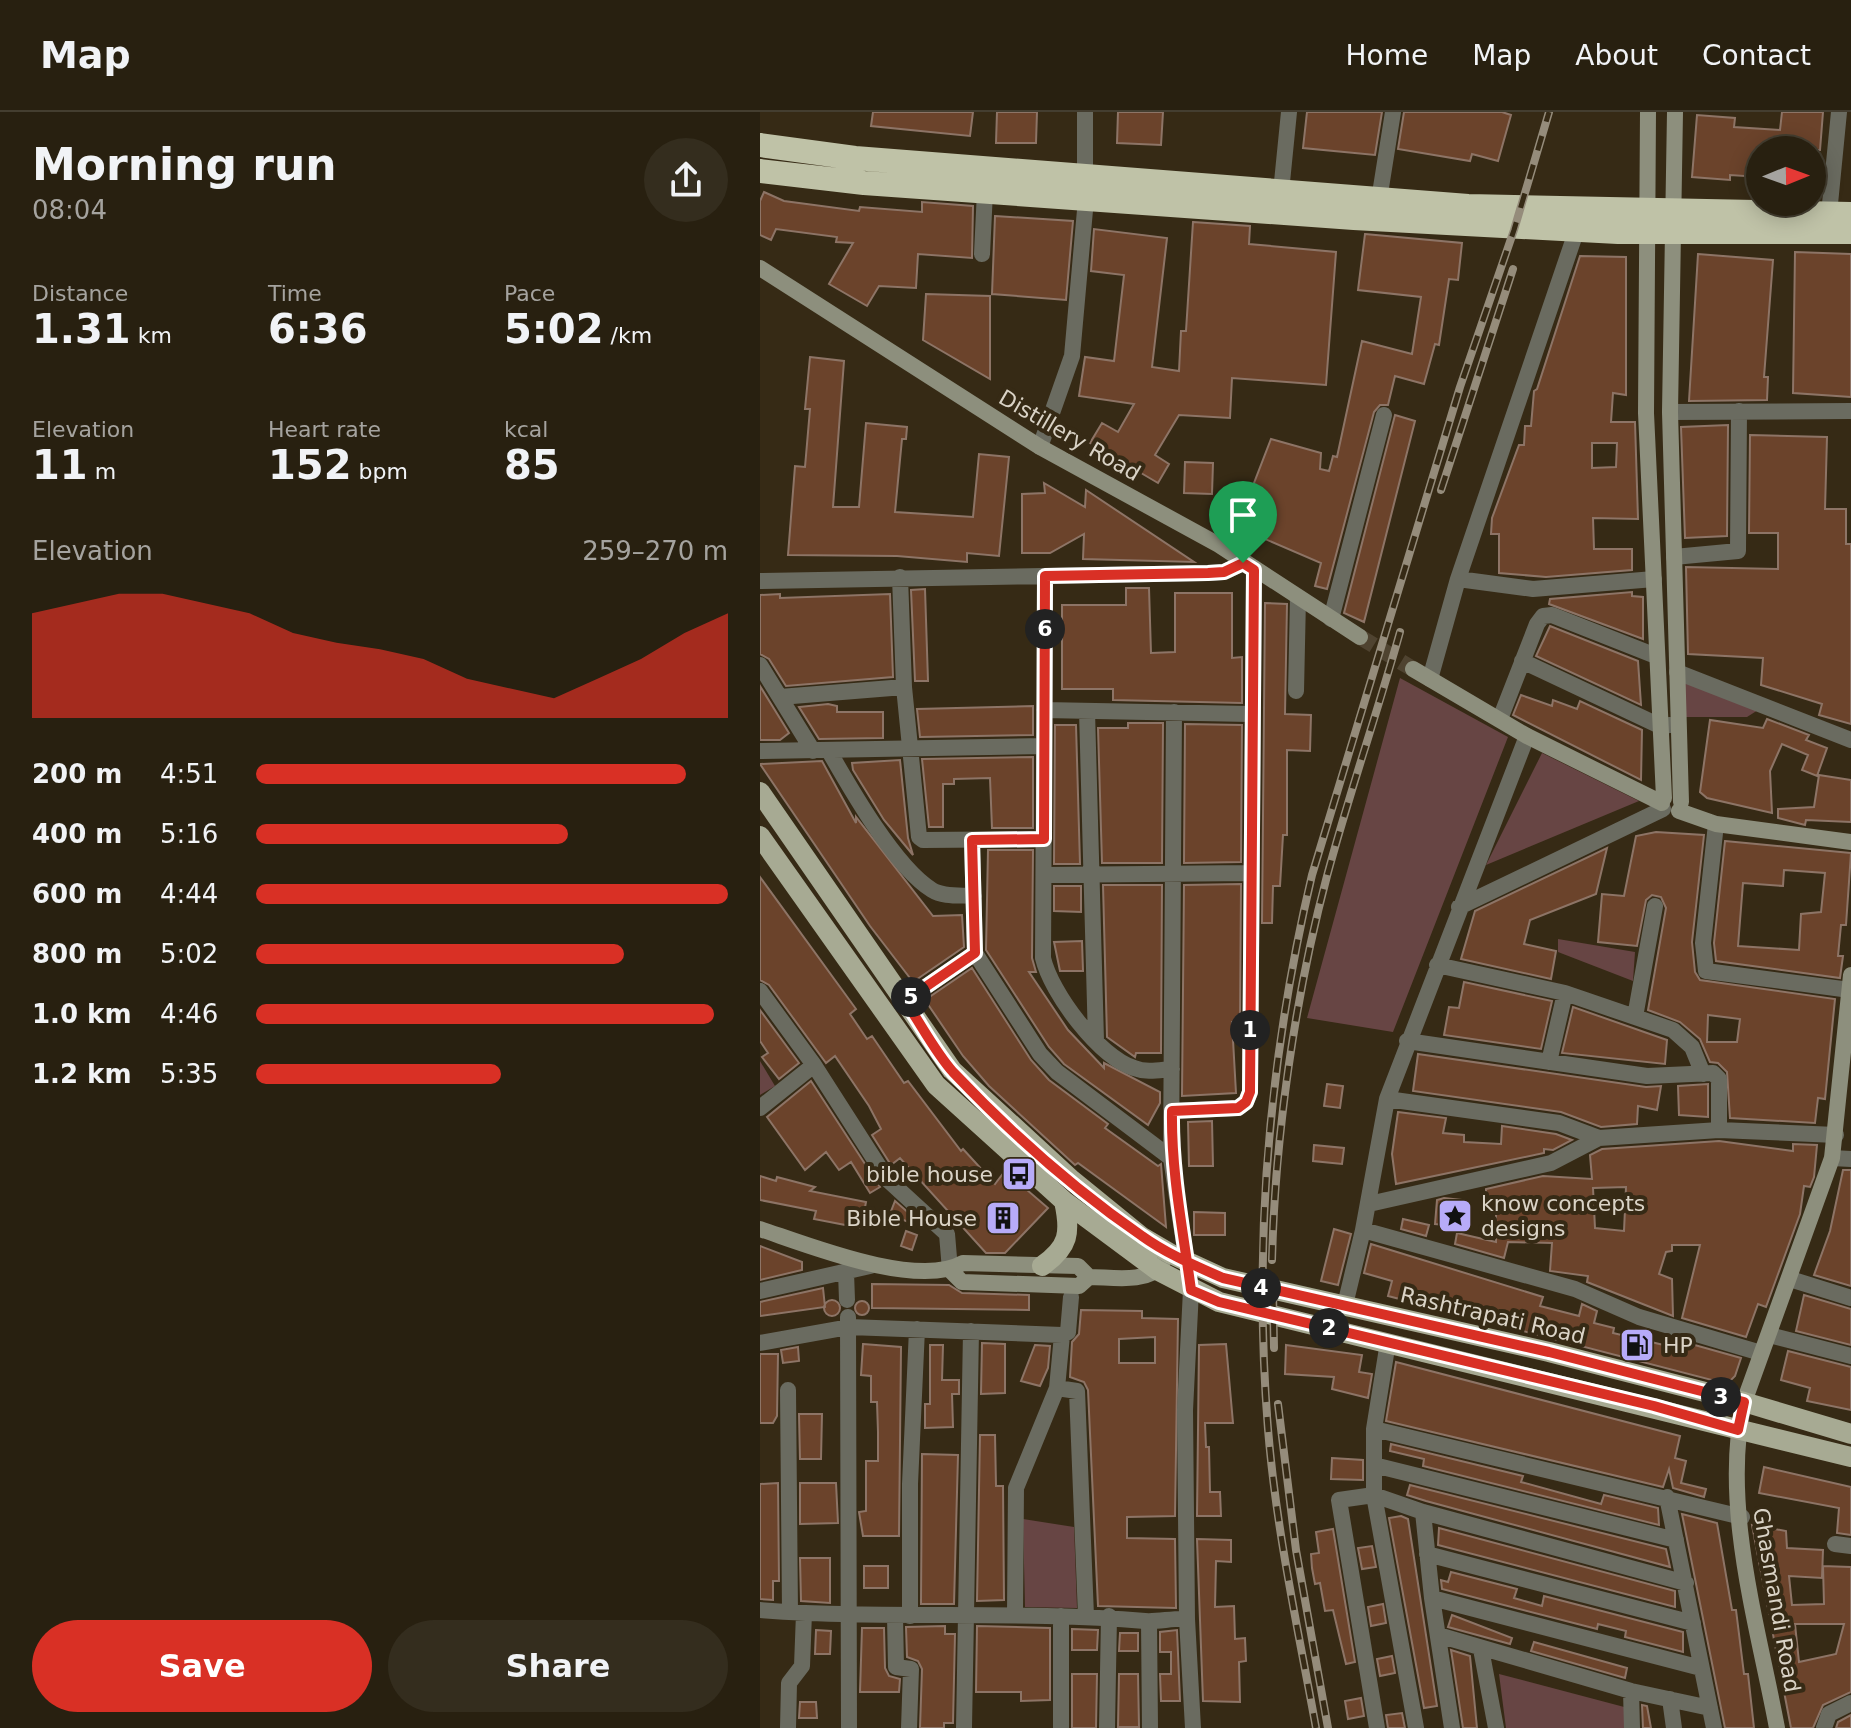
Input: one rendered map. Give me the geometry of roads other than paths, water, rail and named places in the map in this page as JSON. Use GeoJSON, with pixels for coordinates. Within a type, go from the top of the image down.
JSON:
{"type":"FeatureCollection","features":[{"type":"Feature","properties":{"kind":"highway"},"geometry":{"type":"LineString","coordinates":[[760,145],[1278,213],[1577,229],[1645,220]]}},
{"type":"Feature","properties":{"kind":"highway"},"geometry":{"type":"LineString","coordinates":[[760,171],[864,183],[985,191],[1086,188],[1281,192],[1645,220],[1840,214]]}},
{"type":"Feature","properties":{"kind":"highway"},"geometry":{"type":"LineString","coordinates":[[1671,220],[1851,232]]}},
{"type":"Feature","properties":{"kind":"main road","name":"Rashtrapati Road"},"geometry":{"type":"LineString","coordinates":[[760,792],[952,1070],[1072,1180],[1142,1237],[1223,1278],[1744,1402],[1851,1434]]}},
{"type":"Feature","properties":{"kind":"main road"},"geometry":{"type":"LineString","coordinates":[[760,836],[936,1085],[1064,1201],[1157,1270],[1191,1290],[1219,1302],[1851,1457]]}},
{"type":"Feature","properties":{"kind":"main road"},"geometry":{"type":"LineString","coordinates":[[1042,1266],[1059,1254],[1067,1237],[1064,1201]]}},
{"type":"Feature","properties":{"kind":"street"},"geometry":{"type":"LineString","coordinates":[[1040,447],[1064,386],[1072,356],[1086,188],[1085,112]]}},
{"type":"Feature","properties":{"kind":"street"},"geometry":{"type":"LineString","coordinates":[[1281,192],[1289,112]]}},
{"type":"Feature","properties":{"kind":"street"},"geometry":{"type":"LineString","coordinates":[[1379,200],[1393,112]]}},
{"type":"Feature","properties":{"kind":"street"},"geometry":{"type":"LineString","coordinates":[[1648,112],[1646,413],[1660,726],[1670,805]]}},
{"type":"Feature","properties":{"kind":"street"},"geometry":{"type":"LineString","coordinates":[[1670,805],[1679,725],[1670,412],[1675,112]]}},
{"type":"Feature","properties":{"kind":"street"},"geometry":{"type":"LineString","coordinates":[[1839,112],[1840,214]]}},
{"type":"Feature","properties":{"kind":"street"},"geometry":{"type":"LineString","coordinates":[[982,254],[985,191]]}},
{"type":"Feature","properties":{"kind":"street"},"geometry":{"type":"LineString","coordinates":[[1430,679],[1458,579],[1577,229]]}},
{"type":"Feature","properties":{"kind":"street","name":"Distillery Road"},"geometry":{"type":"LineString","coordinates":[[760,268],[1040,447],[1219,545],[1360,637]]}},
{"type":"Feature","properties":{"kind":"street"},"geometry":{"type":"LineString","coordinates":[[1674,557],[1738,551],[1739,411]]}},
{"type":"Feature","properties":{"kind":"street"},"geometry":{"type":"LineString","coordinates":[[1670,412],[1851,411]]}},
{"type":"Feature","properties":{"kind":"street"},"geometry":{"type":"LineString","coordinates":[[1331,619],[1384,415]]}},
{"type":"Feature","properties":{"kind":"street"},"geometry":{"type":"LineString","coordinates":[[760,581],[1208,573],[1248,566],[1250,1092],[1246,1102],[1238,1108],[1172,1111]]}},
{"type":"Feature","properties":{"kind":"street"},"geometry":{"type":"LineString","coordinates":[[1045,576],[1043,958],[1047,977],[1096,1041],[1125,1065],[1137,1069],[1172,1069]]}},
{"type":"Feature","properties":{"kind":"street"},"geometry":{"type":"LineString","coordinates":[[900,577],[904,687],[919,837],[1044,839]]}},
{"type":"Feature","properties":{"kind":"street"},"geometry":{"type":"LineString","coordinates":[[1458,579],[1533,589],[1654,579]]}},
{"type":"Feature","properties":{"kind":"street"},"geometry":{"type":"LineString","coordinates":[[1296,691],[1298,598]]}},
{"type":"Feature","properties":{"kind":"street"},"geometry":{"type":"LineString","coordinates":[[1500,719],[1537,624],[1543,616],[1552,615],[1656,656]]}},
{"type":"Feature","properties":{"kind":"street"},"geometry":{"type":"LineString","coordinates":[[1522,661],[1660,726],[1679,725]]}},
{"type":"Feature","properties":{"kind":"street"},"geometry":{"type":"LineString","coordinates":[[760,665],[780,697],[901,859],[922,882],[942,894],[974,896]]}},
{"type":"Feature","properties":{"kind":"street"},"geometry":{"type":"LineString","coordinates":[[1413,669],[1527,736],[1716,824],[1851,842]]}},
{"type":"Feature","properties":{"kind":"street"},"geometry":{"type":"LineString","coordinates":[[1677,672],[1851,740]]}},
{"type":"Feature","properties":{"kind":"street"},"geometry":{"type":"LineString","coordinates":[[780,697],[904,687]]}},
{"type":"Feature","properties":{"kind":"street"},"geometry":{"type":"LineString","coordinates":[[1044,710],[1250,714]]}},
{"type":"Feature","properties":{"kind":"street"},"geometry":{"type":"LineString","coordinates":[[1087,711],[1096,1041]]}},
{"type":"Feature","properties":{"kind":"street"},"geometry":{"type":"LineString","coordinates":[[1174,712],[1171,1158],[1179,1258],[1191,1290],[1185,1410],[1187,1619],[1193,1728]]}},
{"type":"Feature","properties":{"kind":"street"},"geometry":{"type":"LineString","coordinates":[[1345,1305],[1369,1204],[1387,1099],[1527,736]]}},
{"type":"Feature","properties":{"kind":"street"},"geometry":{"type":"LineString","coordinates":[[760,751],[1044,746]]}},
{"type":"Feature","properties":{"kind":"street"},"geometry":{"type":"LineString","coordinates":[[1459,907],[1670,805]]}},
{"type":"Feature","properties":{"kind":"street"},"geometry":{"type":"LineString","coordinates":[[1716,824],[1703,943],[1706,971],[1850,983]]}},
{"type":"Feature","properties":{"kind":"street"},"geometry":{"type":"LineString","coordinates":[[972,840],[975,953],[1048,1063],[1171,1158]]}},
{"type":"Feature","properties":{"kind":"street"},"geometry":{"type":"LineString","coordinates":[[1044,875],[1249,873]]}},
{"type":"Feature","properties":{"kind":"street"},"geometry":{"type":"LineString","coordinates":[[1635,1017],[1655,906]]}},
{"type":"Feature","properties":{"kind":"street"},"geometry":{"type":"LineString","coordinates":[[905,1001],[975,953]]}},
{"type":"Feature","properties":{"kind":"street"},"geometry":{"type":"LineString","coordinates":[[1437,965],[1565,993],[1681,1033],[1692,1047],[1703,1074]]}},
{"type":"Feature","properties":{"kind":"street","name":"Ghasmandi Road"},"geometry":{"type":"LineString","coordinates":[[1777,1728],[1740,1517],[1738,1430],[1744,1402],[1832,1158],[1850,983]]}},
{"type":"Feature","properties":{"kind":"street"},"geometry":{"type":"LineString","coordinates":[[760,991],[814,1065],[887,1179],[947,1234],[951,1249],[950,1270],[962,1282],[1079,1286],[1089,1277],[1136,1278],[1179,1258]]}},
{"type":"Feature","properties":{"kind":"street"},"geometry":{"type":"LineString","coordinates":[[1549,1062],[1565,993]]}},
{"type":"Feature","properties":{"kind":"street"},"geometry":{"type":"LineString","coordinates":[[1407,1041],[1647,1076],[1713,1073],[1719,1079],[1719,1130]]}},
{"type":"Feature","properties":{"kind":"street"},"geometry":{"type":"LineString","coordinates":[[760,1108],[814,1065]]}},
{"type":"Feature","properties":{"kind":"street"},"geometry":{"type":"LineString","coordinates":[[1387,1099],[1559,1123],[1599,1138]]}},
{"type":"Feature","properties":{"kind":"street"},"geometry":{"type":"LineString","coordinates":[[1369,1204],[1551,1163],[1599,1138],[1719,1130],[1836,1135]]}},
{"type":"Feature","properties":{"kind":"street"},"geometry":{"type":"LineString","coordinates":[[1832,1158],[1851,1159]]}},
{"type":"Feature","properties":{"kind":"street"},"geometry":{"type":"LineString","coordinates":[[760,1229],[870,1266],[950,1270],[963,1263],[1078,1266],[1089,1277]]}},
{"type":"Feature","properties":{"kind":"street"},"geometry":{"type":"LineString","coordinates":[[1363,1230],[1575,1289],[1639,1317],[1761,1353]]}},
{"type":"Feature","properties":{"kind":"street"},"geometry":{"type":"LineString","coordinates":[[760,1291],[870,1266]]}},
{"type":"Feature","properties":{"kind":"street"},"geometry":{"type":"LineString","coordinates":[[846,1272],[849,1728]]}},
{"type":"Feature","properties":{"kind":"street"},"geometry":{"type":"LineString","coordinates":[[1790,1279],[1851,1298]]}},
{"type":"Feature","properties":{"kind":"street"},"geometry":{"type":"LineString","coordinates":[[760,1343],[848,1315],[917,1329],[1062,1335],[1068,1332],[1071,1297]]}},
{"type":"Feature","properties":{"kind":"street"},"geometry":{"type":"LineString","coordinates":[[909,1728],[911,1669],[896,1667],[902,1616],[917,1329]]}},
{"type":"Feature","properties":{"kind":"street"},"geometry":{"type":"LineString","coordinates":[[964,1728],[971,1331]]}},
{"type":"Feature","properties":{"kind":"street"},"geometry":{"type":"LineString","coordinates":[[1015,1614],[1016,1488],[1057,1388],[1062,1335]]}},
{"type":"Feature","properties":{"kind":"street"},"geometry":{"type":"LineString","coordinates":[[1769,1335],[1851,1356]]}},
{"type":"Feature","properties":{"kind":"street"},"geometry":{"type":"LineString","coordinates":[[1388,1342],[1374,1429],[1374,1495],[1416,1728]]}},
{"type":"Feature","properties":{"kind":"street"},"geometry":{"type":"LineString","coordinates":[[1057,1388],[1077,1391],[1086,1616]]}},
{"type":"Feature","properties":{"kind":"street"},"geometry":{"type":"LineString","coordinates":[[788,1390],[802,1666],[789,1683],[788,1728]]}},
{"type":"Feature","properties":{"kind":"street"},"geometry":{"type":"LineString","coordinates":[[1374,1429],[1740,1517]]}},
{"type":"Feature","properties":{"kind":"street"},"geometry":{"type":"LineString","coordinates":[[1374,1465],[1676,1540]]}},
{"type":"Feature","properties":{"kind":"street"},"geometry":{"type":"LineString","coordinates":[[1377,1728],[1339,1500],[1374,1495],[1423,1512],[1686,1583]]}},
{"type":"Feature","properties":{"kind":"street"},"geometry":{"type":"LineString","coordinates":[[1667,1497],[1714,1728]]}},
{"type":"Feature","properties":{"kind":"street"},"geometry":{"type":"LineString","coordinates":[[1423,1512],[1432,1598],[1452,1728]]}},
{"type":"Feature","properties":{"kind":"street"},"geometry":{"type":"LineString","coordinates":[[1427,1554],[1693,1623]]}},
{"type":"Feature","properties":{"kind":"street"},"geometry":{"type":"LineString","coordinates":[[1432,1598],[1701,1668]]}},
{"type":"Feature","properties":{"kind":"street"},"geometry":{"type":"LineString","coordinates":[[760,1610],[902,1616],[1109,1616],[1149,1622],[1187,1619]]}},
{"type":"Feature","properties":{"kind":"street"},"geometry":{"type":"LineString","coordinates":[[1061,1616],[1061,1728]]}},
{"type":"Feature","properties":{"kind":"street"},"geometry":{"type":"LineString","coordinates":[[1107,1728],[1109,1616]]}},
{"type":"Feature","properties":{"kind":"street"},"geometry":{"type":"LineString","coordinates":[[1149,1622],[1150,1728]]}},
{"type":"Feature","properties":{"kind":"street"},"geometry":{"type":"LineString","coordinates":[[1438,1635],[1631,1691],[1710,1708]]}},
{"type":"Feature","properties":{"kind":"street"},"geometry":{"type":"LineString","coordinates":[[1481,1649],[1496,1728]]}},
{"type":"Feature","properties":{"kind":"street"},"geometry":{"type":"LineString","coordinates":[[1631,1691],[1632,1728]]}},
{"type":"Feature","properties":{"kind":"street"},"geometry":{"type":"LineString","coordinates":[[1670,1699],[1674,1728]]}},
{"type":"Feature","properties":{"kind":"street"},"geometry":{"type":"LineString","coordinates":[[1824,1728],[1829,1714],[1851,1703]]}},
{"type":"Feature","properties":{"kind":"tunnel"},"geometry":{"type":"LineString","coordinates":[[1360,637],[1413,669]]}},
{"type":"Feature","properties":{"kind":"railway"},"geometry":{"type":"LineString","coordinates":[[1316,1728],[1288,1579],[1268,1429],[1262,1289],[1268,1150],[1275,1081],[1297,943],[1312,875],[1460,387],[1514,230],[1549,112]]}},
{"type":"Feature","properties":{"kind":"railway"},"geometry":{"type":"LineString","coordinates":[[1441,490],[1513,269]]}},
{"type":"Feature","properties":{"kind":"railway"},"geometry":{"type":"LineString","coordinates":[[1272,1260],[1282,1116],[1305,969],[1336,845],[1400,632]]}},
{"type":"Feature","properties":{"kind":"railway"},"geometry":{"type":"LineString","coordinates":[[1273,1292],[1274,1348]]}},
{"type":"Feature","properties":{"kind":"railway"},"geometry":{"type":"LineString","coordinates":[[1278,1404],[1296,1550],[1328,1728]]}},
{"type":"Feature","properties":{"kind":"place","name":"bible house"},"geometry":{"type":"Point","coordinates":[1019,1174]}},
{"type":"Feature","properties":{"kind":"place","name":"know concepts designs"},"geometry":{"type":"Point","coordinates":[1455,1216]}},
{"type":"Feature","properties":{"kind":"place","name":"Bible House"},"geometry":{"type":"Point","coordinates":[1003,1218]}},
{"type":"Feature","properties":{"kind":"place","name":"HP"},"geometry":{"type":"Point","coordinates":[1637,1345]}}]}
